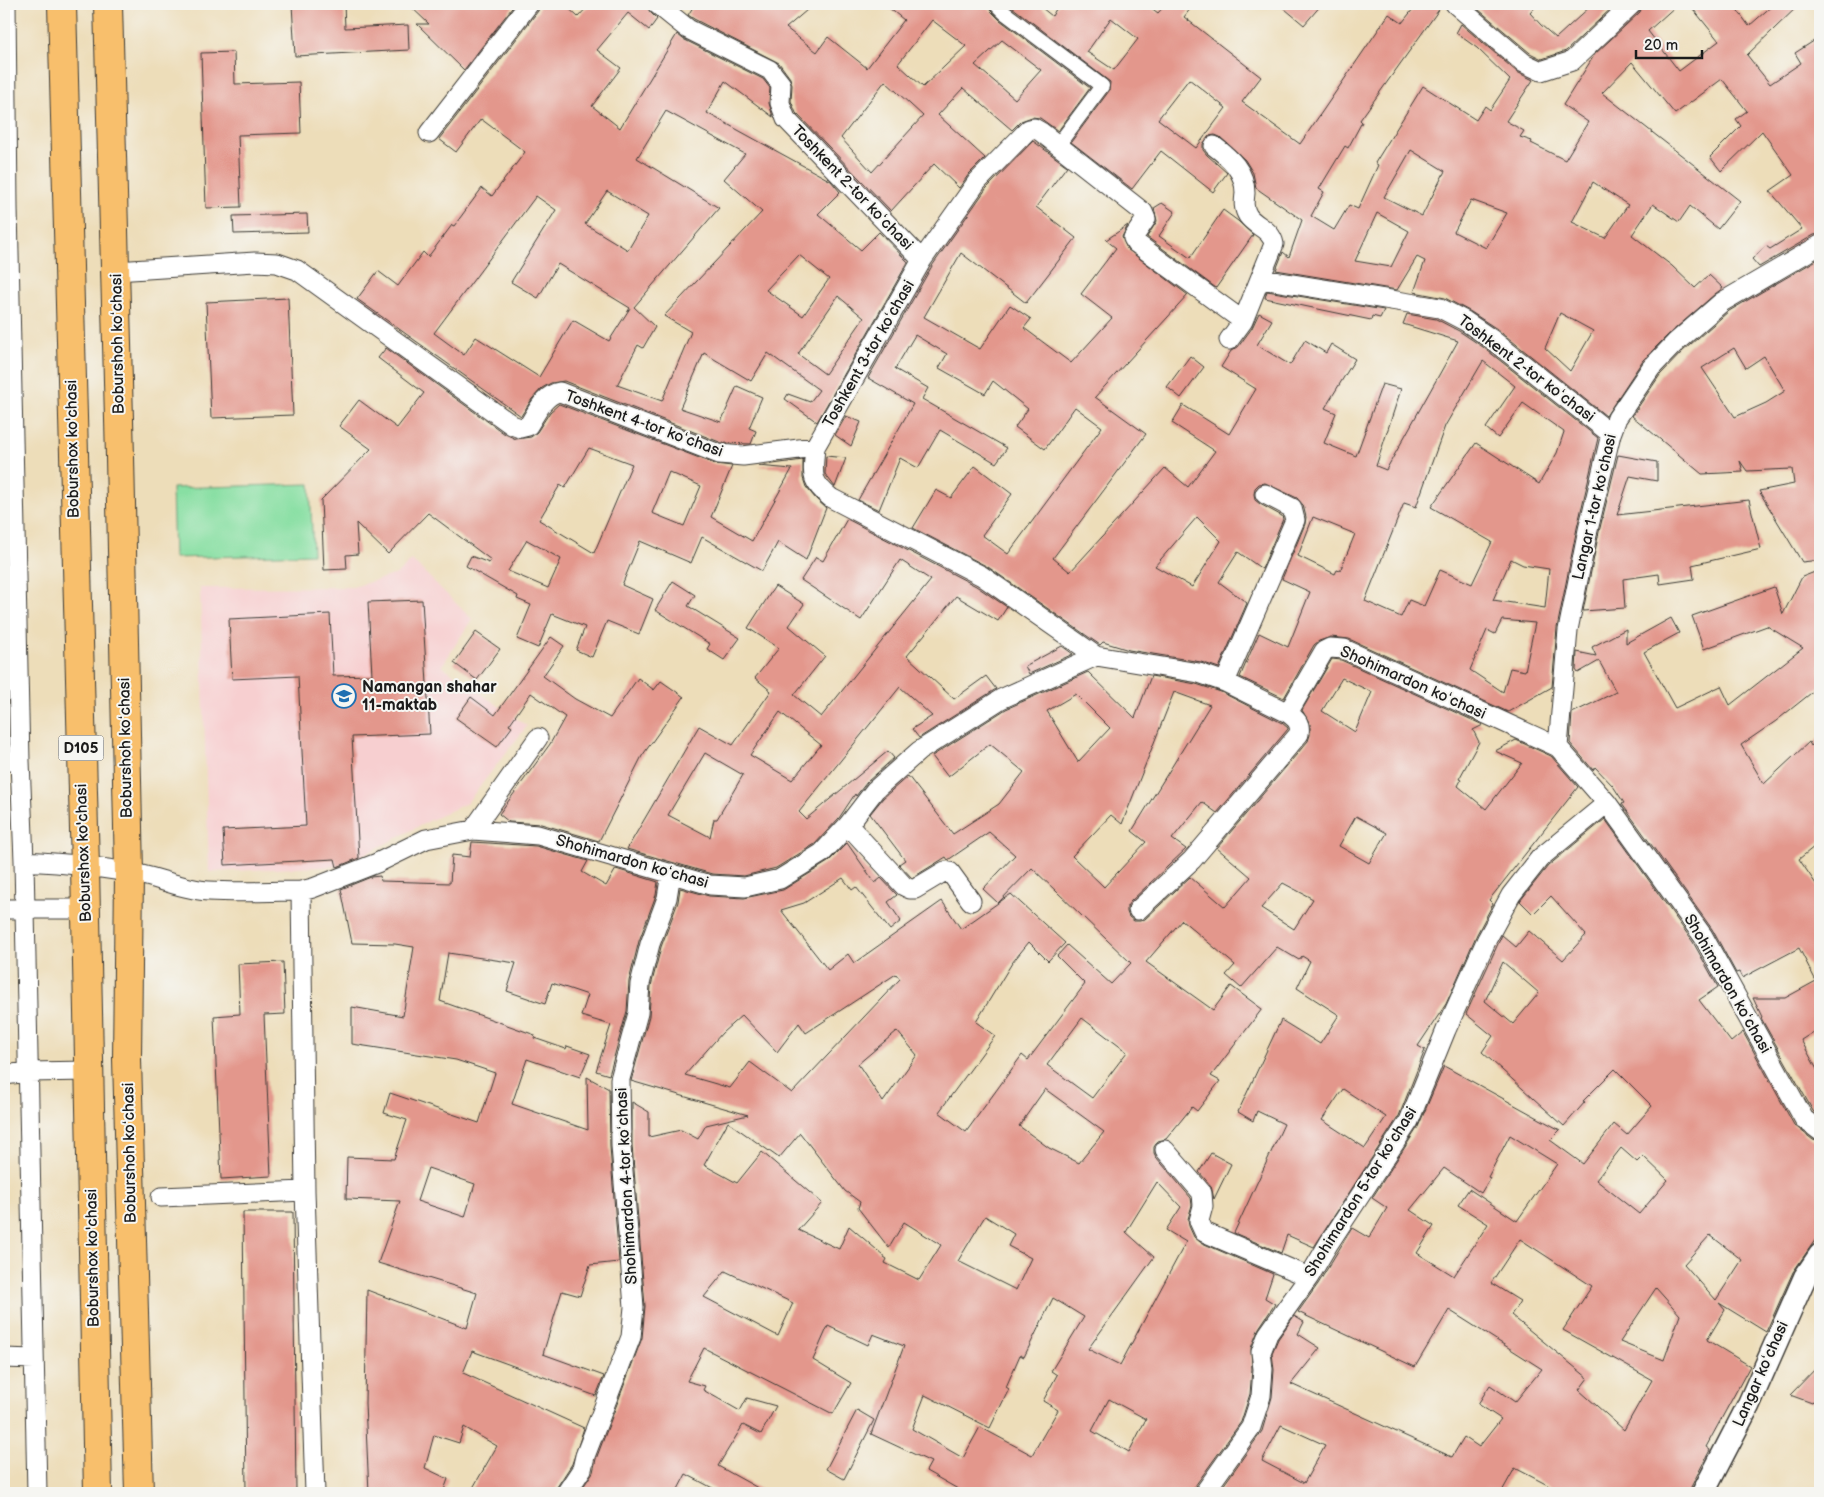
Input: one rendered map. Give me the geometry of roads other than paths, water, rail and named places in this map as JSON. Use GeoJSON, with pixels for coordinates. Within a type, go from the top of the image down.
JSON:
{"type":"FeatureCollection","features":[{"type":"Feature","properties":{"kind":"main road","name":"Boburshox ko'chasi"},"geometry":{"type":"LineString","coordinates":[[62,4],[82,814],[85,867],[98,1493]]}},
{"type":"Feature","properties":{"kind":"main road","name":"Boburshoh koʻchasi"},"geometry":{"type":"LineString","coordinates":[[108,4],[116,271],[129,873],[127,1059],[139,1493]]}},
{"type":"Feature","properties":{"kind":"street"},"geometry":{"type":"LineString","coordinates":[[6,4],[12,761],[24,861],[26,909],[37,1493]]}},
{"type":"Feature","properties":{"kind":"street"},"geometry":{"type":"LineString","coordinates":[[429,133],[529,4]]}},
{"type":"Feature","properties":{"kind":"street","name":"Toshkent 2-tor koʻchasi"},"geometry":{"type":"LineString","coordinates":[[657,4],[688,28],[770,70],[781,84],[780,103],[786,119],[922,260],[977,182],[1028,129],[1034,128],[1144,212],[1146,219],[1133,238],[1136,243],[1243,321]]}},
{"type":"Feature","properties":{"kind":"street"},"geometry":{"type":"LineString","coordinates":[[996,4],[1005,13],[1102,86],[1058,145]]}},
{"type":"Feature","properties":{"kind":"street"},"geometry":{"type":"LineString","coordinates":[[1455,4],[1524,63],[1541,71],[1572,61],[1632,4]]}},
{"type":"Feature","properties":{"kind":"street"},"geometry":{"type":"LineString","coordinates":[[1214,146],[1232,159],[1240,173],[1245,190],[1244,206],[1247,213],[1251,219],[1270,233],[1273,239],[1273,250],[1243,321],[1229,340]]}},
{"type":"Feature","properties":{"kind":"street","name":"Langar 1-tor koʻchasi"},"geometry":{"type":"LineString","coordinates":[[1558,747],[1568,630],[1588,530],[1611,434],[1617,418],[1651,368],[1675,343],[1722,302],[1820,245]]}},
{"type":"Feature","properties":{"kind":"street","name":"Toshkent 3-tor koʻchasi"},"geometry":{"type":"LineString","coordinates":[[815,448],[922,260]]}},
{"type":"Feature","properties":{"kind":"street","name":"Toshkent 4-tor koʻchasi"},"geometry":{"type":"LineString","coordinates":[[116,271],[255,262],[277,263],[296,270],[512,425],[520,428],[528,426],[546,398],[552,393],[560,392],[719,454],[743,456],[815,448]]}},
{"type":"Feature","properties":{"kind":"street","name":"Toshkent 2-tor koʻchasi"},"geometry":{"type":"LineString","coordinates":[[1261,279],[1440,308],[1465,321],[1490,338],[1611,434]]}},
{"type":"Feature","properties":{"kind":"street"},"geometry":{"type":"LineString","coordinates":[[815,448],[814,480],[820,489],[831,498],[982,576],[1096,656],[1199,673],[1225,682],[1288,713],[1298,721],[1299,734],[1192,860],[1138,910]]}},
{"type":"Feature","properties":{"kind":"street"},"geometry":{"type":"LineString","coordinates":[[1225,682],[1295,520],[1292,508],[1265,494]]}},
{"type":"Feature","properties":{"kind":"street","name":"Shohimardon koʻchasi"},"geometry":{"type":"LineString","coordinates":[[1288,713],[1324,651],[1330,648],[1337,648],[1344,649],[1558,747],[1607,803],[1703,936],[1804,1119],[1820,1131]]}},
{"type":"Feature","properties":{"kind":"street","name":"Shohimardon koʻchasi"},"geometry":{"type":"LineString","coordinates":[[85,867],[155,878],[188,888],[209,891],[301,891],[377,863],[426,839],[473,830],[538,835],[671,872],[710,885],[745,887],[780,879],[822,853],[848,825],[875,790],[919,751],[1002,698],[1096,656]]}},
{"type":"Feature","properties":{"kind":"street"},"geometry":{"type":"LineString","coordinates":[[473,830],[538,738]]}},
{"type":"Feature","properties":{"kind":"street","name":"Shohimardon 5-tor koʻchasi"},"geometry":{"type":"LineString","coordinates":[[1204,1493],[1251,1427],[1261,1396],[1263,1369],[1261,1352],[1268,1334],[1309,1277],[1329,1242],[1409,1121],[1486,939],[1511,895],[1540,858],[1607,803]]}},
{"type":"Feature","properties":{"kind":"street"},"geometry":{"type":"LineString","coordinates":[[848,825],[904,886],[915,889],[945,871],[950,872],[971,901]]}},
{"type":"Feature","properties":{"kind":"street"},"geometry":{"type":"LineString","coordinates":[[24,861],[52,862],[85,867]]}},
{"type":"Feature","properties":{"kind":"street","name":"Shohimardon 4-tor koʻchasi"},"geometry":{"type":"LineString","coordinates":[[566,1493],[582,1469],[585,1456],[631,1337],[634,1308],[621,1146],[620,1079],[638,1013],[640,984],[650,944],[667,898],[671,872]]}},
{"type":"Feature","properties":{"kind":"street"},"geometry":{"type":"LineString","coordinates":[[301,891],[305,1191],[315,1493]]}},
{"type":"Feature","properties":{"kind":"street"},"geometry":{"type":"LineString","coordinates":[[4,910],[86,909]]}},
{"type":"Feature","properties":{"kind":"street"},"geometry":{"type":"LineString","coordinates":[[4,1075],[29,1072],[89,1071]]}},
{"type":"Feature","properties":{"kind":"street"},"geometry":{"type":"LineString","coordinates":[[1166,1150],[1202,1193],[1203,1206],[1199,1221],[1204,1232],[1309,1277]]}},
{"type":"Feature","properties":{"kind":"street"},"geometry":{"type":"LineString","coordinates":[[161,1197],[305,1191]]}},
{"type":"Feature","properties":{"kind":"street","name":"Langar koʻchasi"},"geometry":{"type":"LineString","coordinates":[[1703,1493],[1748,1406],[1805,1277],[1820,1255]]}},
{"type":"Feature","properties":{"kind":"street"},"geometry":{"type":"LineString","coordinates":[[4,1358],[34,1359]]}},
{"type":"Feature","properties":{"kind":"place","name":"Namangan shahar 11-maktab"},"geometry":{"type":"Point","coordinates":[344,696]}}]}
